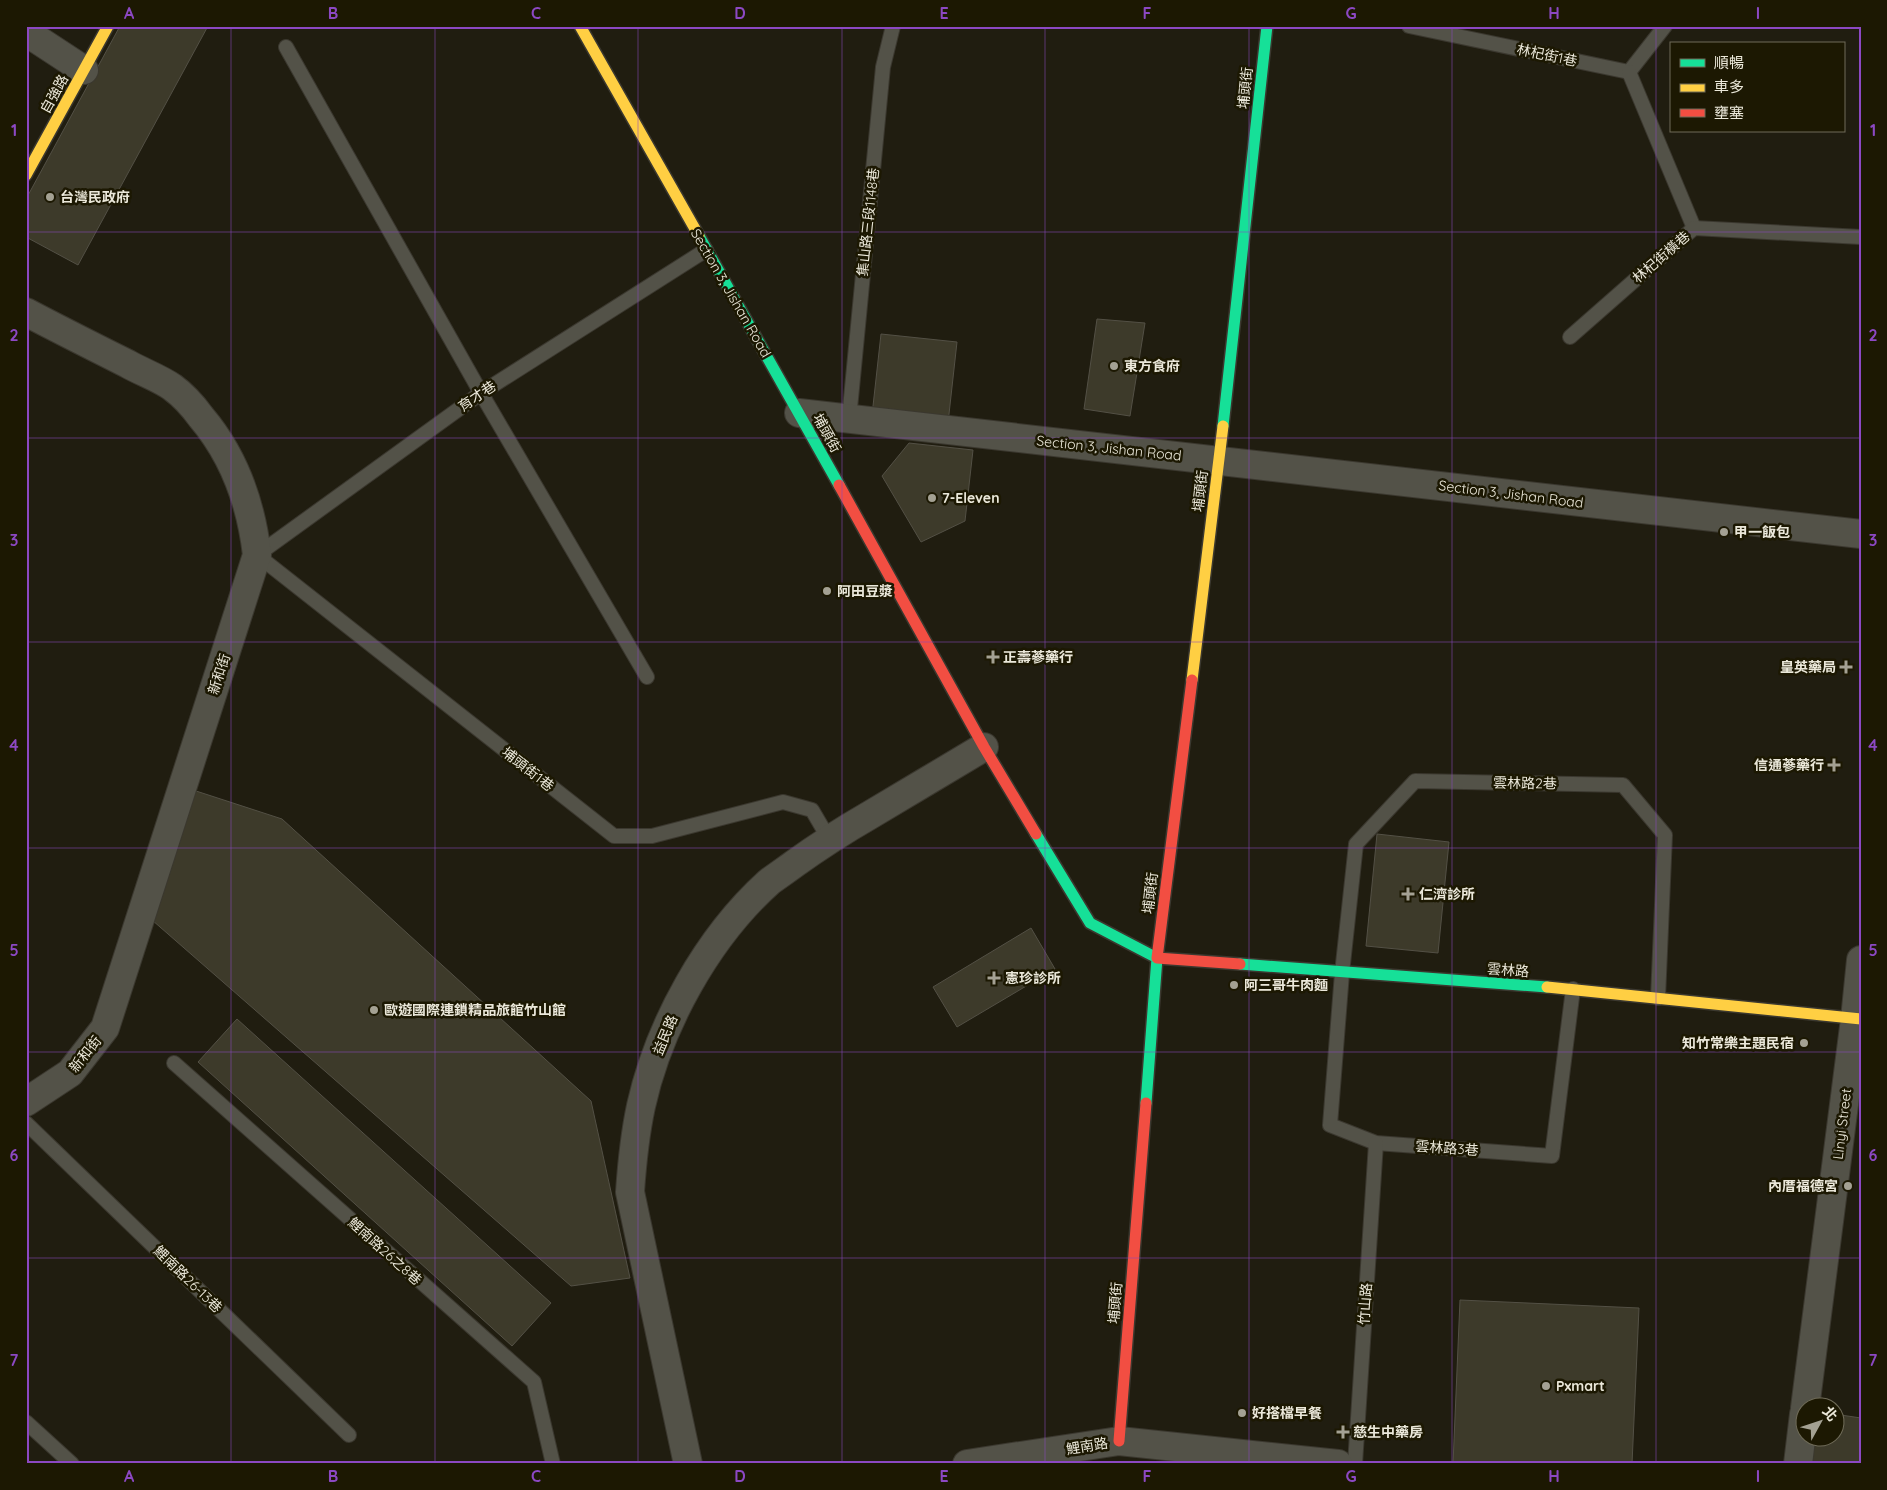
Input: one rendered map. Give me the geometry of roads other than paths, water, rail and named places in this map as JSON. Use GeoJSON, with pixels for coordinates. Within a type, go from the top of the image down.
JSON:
{"type":"FeatureCollection","features":[{"type":"Feature","properties":{"kind":"street","name":"自強路"},"geometry":{"type":"LineString","coordinates":[[26,175],[108,26]]}},
{"type":"Feature","properties":{"kind":"street","name":"Section 3, Jishan Road"},"geometry":{"type":"LineString","coordinates":[[580,26],[799,413],[960,433],[1219,460],[1861,534]]}},
{"type":"Feature","properties":{"kind":"street","name":"埔頭街"},"geometry":{"type":"LineString","coordinates":[[1119,1441],[1158,958],[1219,460],[1267,26]]}},
{"type":"Feature","properties":{"kind":"street"},"geometry":{"type":"LineString","coordinates":[[26,32],[84,70]]}},
{"type":"Feature","properties":{"kind":"street","name":"新和街"},"geometry":{"type":"LineString","coordinates":[[26,312],[171,387],[193,407],[213,430],[240,479],[250,512],[257,555],[105,1028],[70,1073],[26,1102]]}},
{"type":"Feature","properties":{"kind":"street","name":"埔頭街"},"geometry":{"type":"LineString","coordinates":[[799,413],[984,747],[1090,923],[1158,958]]}},
{"type":"Feature","properties":{"kind":"street","name":"益民路"},"geometry":{"type":"LineString","coordinates":[[688,1464],[630,1192],[633,1148],[641,1105],[653,1062],[670,1021],[690,983],[713,947],[740,913],[770,882],[829,838],[984,747]]}},
{"type":"Feature","properties":{"kind":"street","name":"雲林路"},"geometry":{"type":"LineString","coordinates":[[1158,958],[1573,990],[1858,1019]]}},
{"type":"Feature","properties":{"kind":"street","name":"Linyi Street"},"geometry":{"type":"LineString","coordinates":[[1806,1398],[1858,1019],[1861,960]]}},
{"type":"Feature","properties":{"kind":"street","name":"鯉南路"},"geometry":{"type":"LineString","coordinates":[[966,1464],[1119,1441],[1338,1464]]}},
{"type":"Feature","properties":{"kind":"street"},"geometry":{"type":"LineString","coordinates":[[1798,1464],[1800,1448]]}},
{"type":"Feature","properties":{"kind":"lane","name":"集山路三段1148巷"},"geometry":{"type":"LineString","coordinates":[[848,419],[883,67],[894,26]]}},
{"type":"Feature","properties":{"kind":"lane","name":"林杞街1巷"},"geometry":{"type":"LineString","coordinates":[[1409,26],[1628,72]]}},
{"type":"Feature","properties":{"kind":"lane"},"geometry":{"type":"LineString","coordinates":[[1665,26],[1628,72],[1694,228]]}},
{"type":"Feature","properties":{"kind":"lane"},"geometry":{"type":"LineString","coordinates":[[286,47],[481,393],[647,677]]}},
{"type":"Feature","properties":{"kind":"lane","name":"林杞街橫巷"},"geometry":{"type":"LineString","coordinates":[[1570,338],[1694,228],[1861,237]]}},
{"type":"Feature","properties":{"kind":"lane","name":"育才巷"},"geometry":{"type":"LineString","coordinates":[[257,555],[481,393],[706,250]]}},
{"type":"Feature","properties":{"kind":"lane","name":"埔頭街1巷"},"geometry":{"type":"LineString","coordinates":[[257,555],[614,836],[652,836],[783,802],[812,810],[829,838]]}},
{"type":"Feature","properties":{"kind":"lane","name":"雲林路2巷"},"geometry":{"type":"LineString","coordinates":[[1342,973],[1356,844],[1415,781],[1623,785],[1665,835],[1658,998]]}},
{"type":"Feature","properties":{"kind":"lane","name":"雲林路3巷"},"geometry":{"type":"LineString","coordinates":[[1342,973],[1330,1125],[1376,1143],[1552,1156],[1573,990]]}},
{"type":"Feature","properties":{"kind":"lane","name":"鯉南路26之8巷"},"geometry":{"type":"LineString","coordinates":[[174,1063],[534,1382],[553,1464]]}},
{"type":"Feature","properties":{"kind":"lane","name":"鯉南路26-13巷"},"geometry":{"type":"LineString","coordinates":[[26,1124],[349,1435]]}},
{"type":"Feature","properties":{"kind":"lane","name":"竹山路"},"geometry":{"type":"LineString","coordinates":[[1355,1464],[1376,1143]]}},
{"type":"Feature","properties":{"kind":"lane"},"geometry":{"type":"LineString","coordinates":[[26,1422],[72,1464]]}},
{"type":"Feature","properties":{"kind":"place","name":"台灣民政府"},"geometry":{"type":"Point","coordinates":[50,197]}},
{"type":"Feature","properties":{"kind":"place","name":"東方食府"},"geometry":{"type":"Point","coordinates":[1114,366]}},
{"type":"Feature","properties":{"kind":"place","name":"7-Eleven"},"geometry":{"type":"Point","coordinates":[932,498]}},
{"type":"Feature","properties":{"kind":"place","name":"甲一飯包"},"geometry":{"type":"Point","coordinates":[1724,532]}},
{"type":"Feature","properties":{"kind":"place","name":"阿田豆漿"},"geometry":{"type":"Point","coordinates":[827,591]}},
{"type":"Feature","properties":{"kind":"place","name":"正壽蔘藥行"},"geometry":{"type":"Point","coordinates":[993,657]}},
{"type":"Feature","properties":{"kind":"place","name":"皇英藥局"},"geometry":{"type":"Point","coordinates":[1846,667]}},
{"type":"Feature","properties":{"kind":"place","name":"信通蔘藥行"},"geometry":{"type":"Point","coordinates":[1834,765]}},
{"type":"Feature","properties":{"kind":"place","name":"仁濟診所"},"geometry":{"type":"Point","coordinates":[1408,894]}},
{"type":"Feature","properties":{"kind":"place","name":"憲珍診所"},"geometry":{"type":"Point","coordinates":[994,978]}},
{"type":"Feature","properties":{"kind":"place","name":"阿三哥牛肉麵"},"geometry":{"type":"Point","coordinates":[1234,985]}},
{"type":"Feature","properties":{"kind":"place","name":"歐遊國際連鎖精品旅館竹山館"},"geometry":{"type":"Point","coordinates":[374,1010]}},
{"type":"Feature","properties":{"kind":"place","name":"知竹常樂主題民宿"},"geometry":{"type":"Point","coordinates":[1804,1043]}},
{"type":"Feature","properties":{"kind":"place","name":"內厝福德宮"},"geometry":{"type":"Point","coordinates":[1848,1186]}},
{"type":"Feature","properties":{"kind":"place","name":"Pxmart"},"geometry":{"type":"Point","coordinates":[1546,1386]}},
{"type":"Feature","properties":{"kind":"place","name":"好搭檔早餐"},"geometry":{"type":"Point","coordinates":[1242,1413]}},
{"type":"Feature","properties":{"kind":"place","name":"慈生中藥房"},"geometry":{"type":"Point","coordinates":[1343,1432]}}]}
